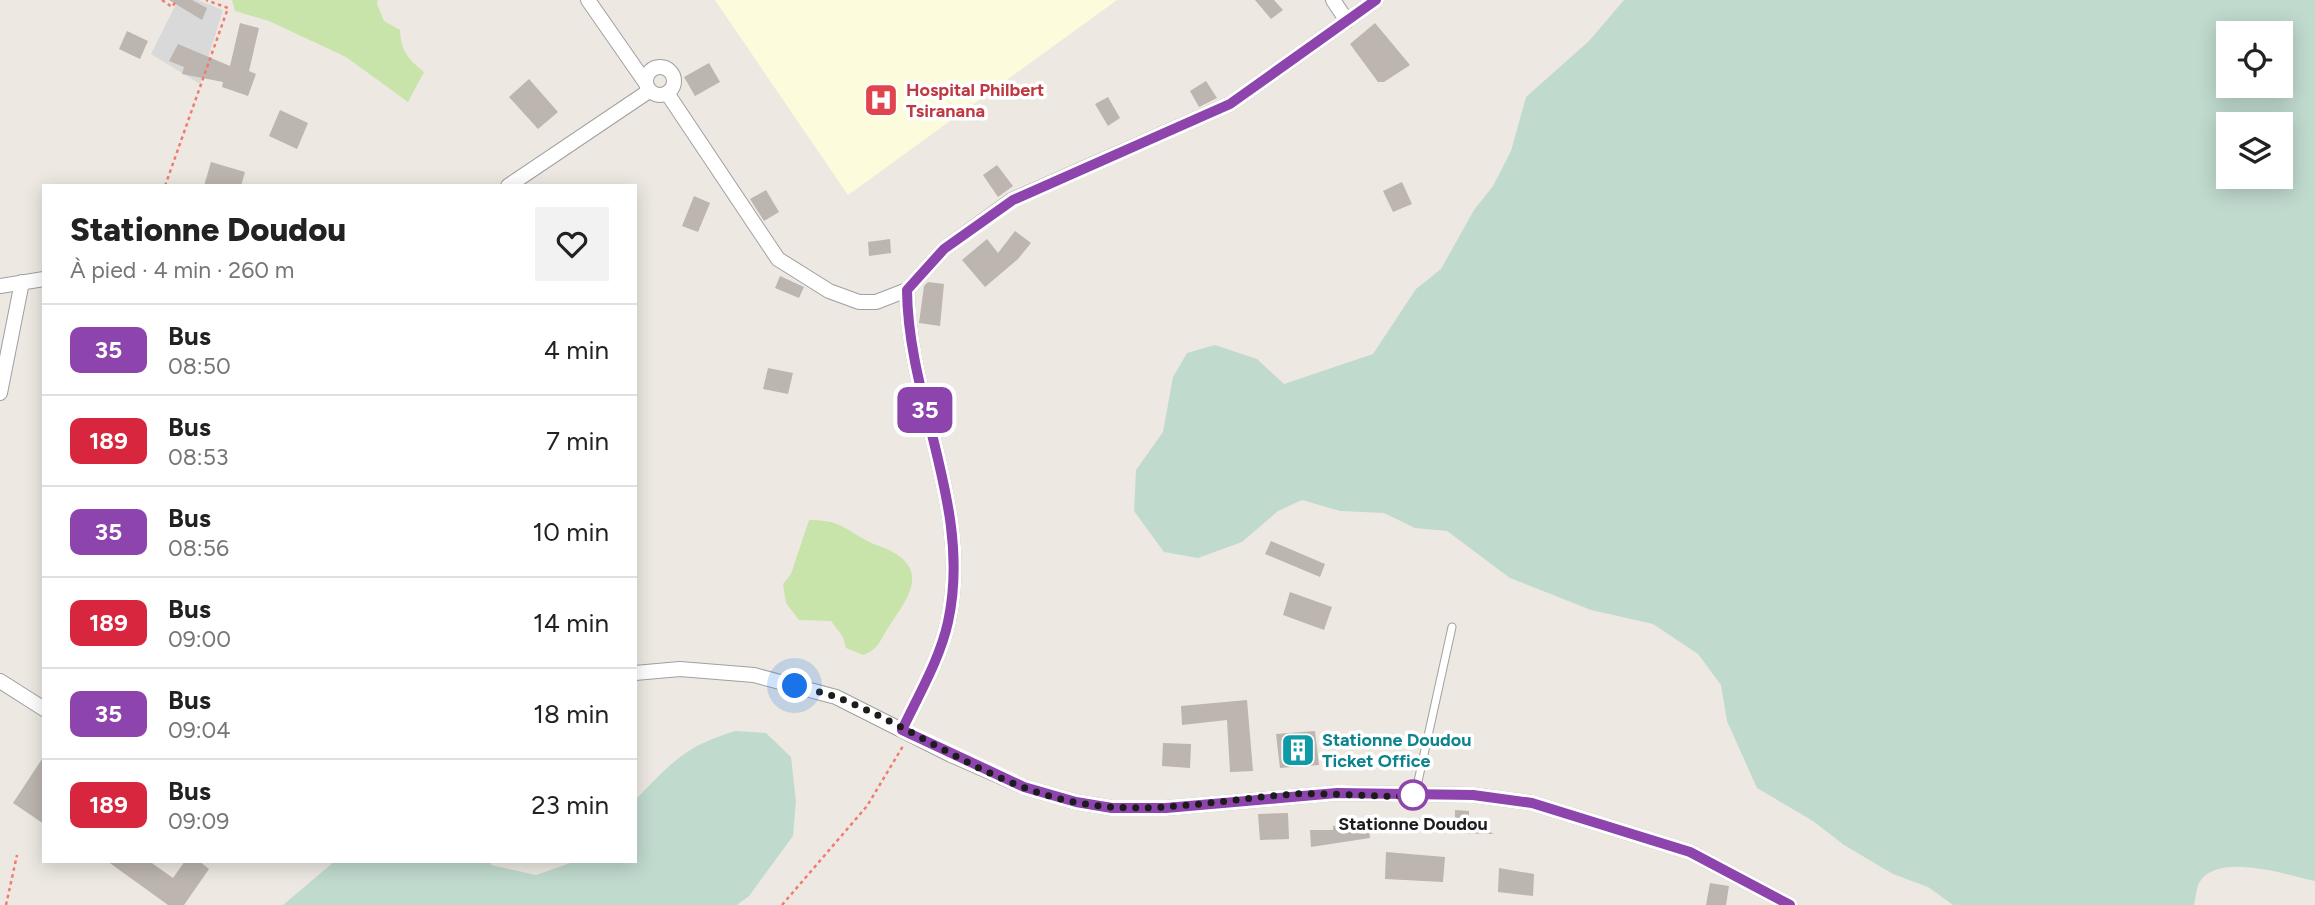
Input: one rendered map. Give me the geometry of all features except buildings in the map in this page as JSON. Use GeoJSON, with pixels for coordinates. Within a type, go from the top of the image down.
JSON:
{"type":"FeatureCollection","features":[{"type":"Feature","properties":{"kind":"street"},"geometry":{"type":"LineString","coordinates":[[588,0],[647,86],[658,95],[667,93],[674,85],[673,75],[666,68],[656,67],[648,72],[647,86]]}},
{"type":"Feature","properties":{"kind":"street"},"geometry":{"type":"LineString","coordinates":[[1332,0],[1347,21]]}},
{"type":"Feature","properties":{"kind":"street"},"geometry":{"type":"LineString","coordinates":[[667,93],[778,259],[829,290],[859,302],[876,302],[907,290],[944,249],[1013,200],[1230,104],[1376,0]]}},
{"type":"Feature","properties":{"kind":"street"},"geometry":{"type":"LineString","coordinates":[[511,184],[647,86]]}},
{"type":"Feature","properties":{"kind":"street"},"geometry":{"type":"LineString","coordinates":[[0,286],[42,279]]}},
{"type":"Feature","properties":{"kind":"street"},"geometry":{"type":"LineString","coordinates":[[0,393],[22,282]]}},
{"type":"Feature","properties":{"kind":"street"},"geometry":{"type":"LineString","coordinates":[[906,732],[948,623],[953,567],[947,498],[909,338],[907,290]]}},
{"type":"Feature","properties":{"kind":"street"},"geometry":{"type":"LineString","coordinates":[[637,673],[680,669],[754,676],[836,697],[1024,787],[1076,802],[1112,808],[1166,808],[1295,794],[1505,798],[1547,806],[1690,852],[1790,905]]}},
{"type":"Feature","properties":{"kind":"street"},"geometry":{"type":"LineString","coordinates":[[0,681],[42,708]]}},
{"type":"Feature","properties":{"kind":"lane"},"geometry":{"type":"LineString","coordinates":[[1415,795],[1452,627]]}},
{"type":"Feature","properties":{"kind":"path"},"geometry":{"type":"LineString","coordinates":[[162,0],[172,7],[177,0]]}},
{"type":"Feature","properties":{"kind":"path"},"geometry":{"type":"LineString","coordinates":[[166,184],[228,8],[206,0]]}},
{"type":"Feature","properties":{"kind":"path"},"geometry":{"type":"LineString","coordinates":[[782,905],[867,806],[906,732]]}},
{"type":"Feature","properties":{"kind":"path"},"geometry":{"type":"LineString","coordinates":[[6,905],[17,855]]}},
{"type":"Feature","properties":{"kind":"shaded area"},"geometry":{"type":"Polygon","coordinates":[[[178,0],[198,0],[223,10],[200,84],[151,54],[178,0]]]}},
{"type":"Feature","properties":{"kind":"shaded area","name":"Hospital Philbert Tsiranana"},"geometry":{"type":"Polygon","coordinates":[[[715,0],[1117,0],[848,195],[715,0]]]}},
{"type":"Feature","properties":{"kind":"shaded area"},"geometry":{"type":"Polygon","coordinates":[[[1624,0],[2315,0],[2315,881],[2271,871],[2236,867],[2221,868],[2208,873],[2199,883],[2194,905],[1953,905],[1928,887],[1893,874],[1844,845],[1813,821],[1757,788],[1727,721],[1721,685],[1698,654],[1653,624],[1591,610],[1510,578],[1447,531],[1415,528],[1384,513],[1340,511],[1302,500],[1278,511],[1242,542],[1198,558],[1164,552],[1134,511],[1136,470],[1163,432],[1173,377],[1187,353],[1215,345],[1257,359],[1284,384],[1373,354],[1416,289],[1441,269],[1474,210],[1493,186],[1511,151],[1526,97],[1589,41],[1624,0]]]}},
{"type":"Feature","properties":{"kind":"shaded area"},"geometry":{"type":"Polygon","coordinates":[[[735,731],[766,733],[791,757],[796,801],[793,836],[749,896],[737,905],[283,905],[333,863],[490,863],[536,875],[570,863],[637,863],[637,798],[679,758],[717,737],[735,731]]]}},
{"type":"Feature","properties":{"kind":"green space"},"geometry":{"type":"Polygon","coordinates":[[[232,0],[378,0],[384,21],[400,30],[406,54],[424,72],[408,102],[346,57],[269,21],[235,11],[232,0]]]}},
{"type":"Feature","properties":{"kind":"green space"},"geometry":{"type":"Polygon","coordinates":[[[809,520],[838,525],[889,550],[909,566],[912,585],[909,594],[876,647],[869,653],[863,655],[846,648],[843,637],[831,621],[799,620],[786,603],[783,584],[791,574],[809,520]]]}},
{"type":"Feature","properties":{"kind":"bus line","name":"35"},"geometry":{"type":"LineString","coordinates":[[1376,0],[1230,104],[1013,200],[944,249],[907,290],[909,338],[947,498],[953,567],[948,623],[902,730],[1024,787],[1076,802],[1112,808],[1166,808],[1295,794],[1337,793],[1473,795],[1532,803],[1690,852],[1769,891],[1790,905]]}},
{"type":"Feature","properties":{"kind":"place","name":"Hospital Philbert Tsiranana"},"geometry":{"type":"Point","coordinates":[881,100]}},
{"type":"Feature","properties":{"kind":"place","name":"Stationne Doudou Ticket Office"},"geometry":{"type":"Point","coordinates":[1298,750]}},
{"type":"Feature","properties":{"kind":"place","name":"Stationne Doudou"},"geometry":{"type":"Point","coordinates":[1413,795]}},
{"type":"Feature","properties":{"kind":"route"},"geometry":{"type":"LineString","coordinates":[[795,686],[836,697],[951,755],[1024,787],[1076,802],[1112,808],[1166,808],[1295,794],[1413,795]]}}]}
